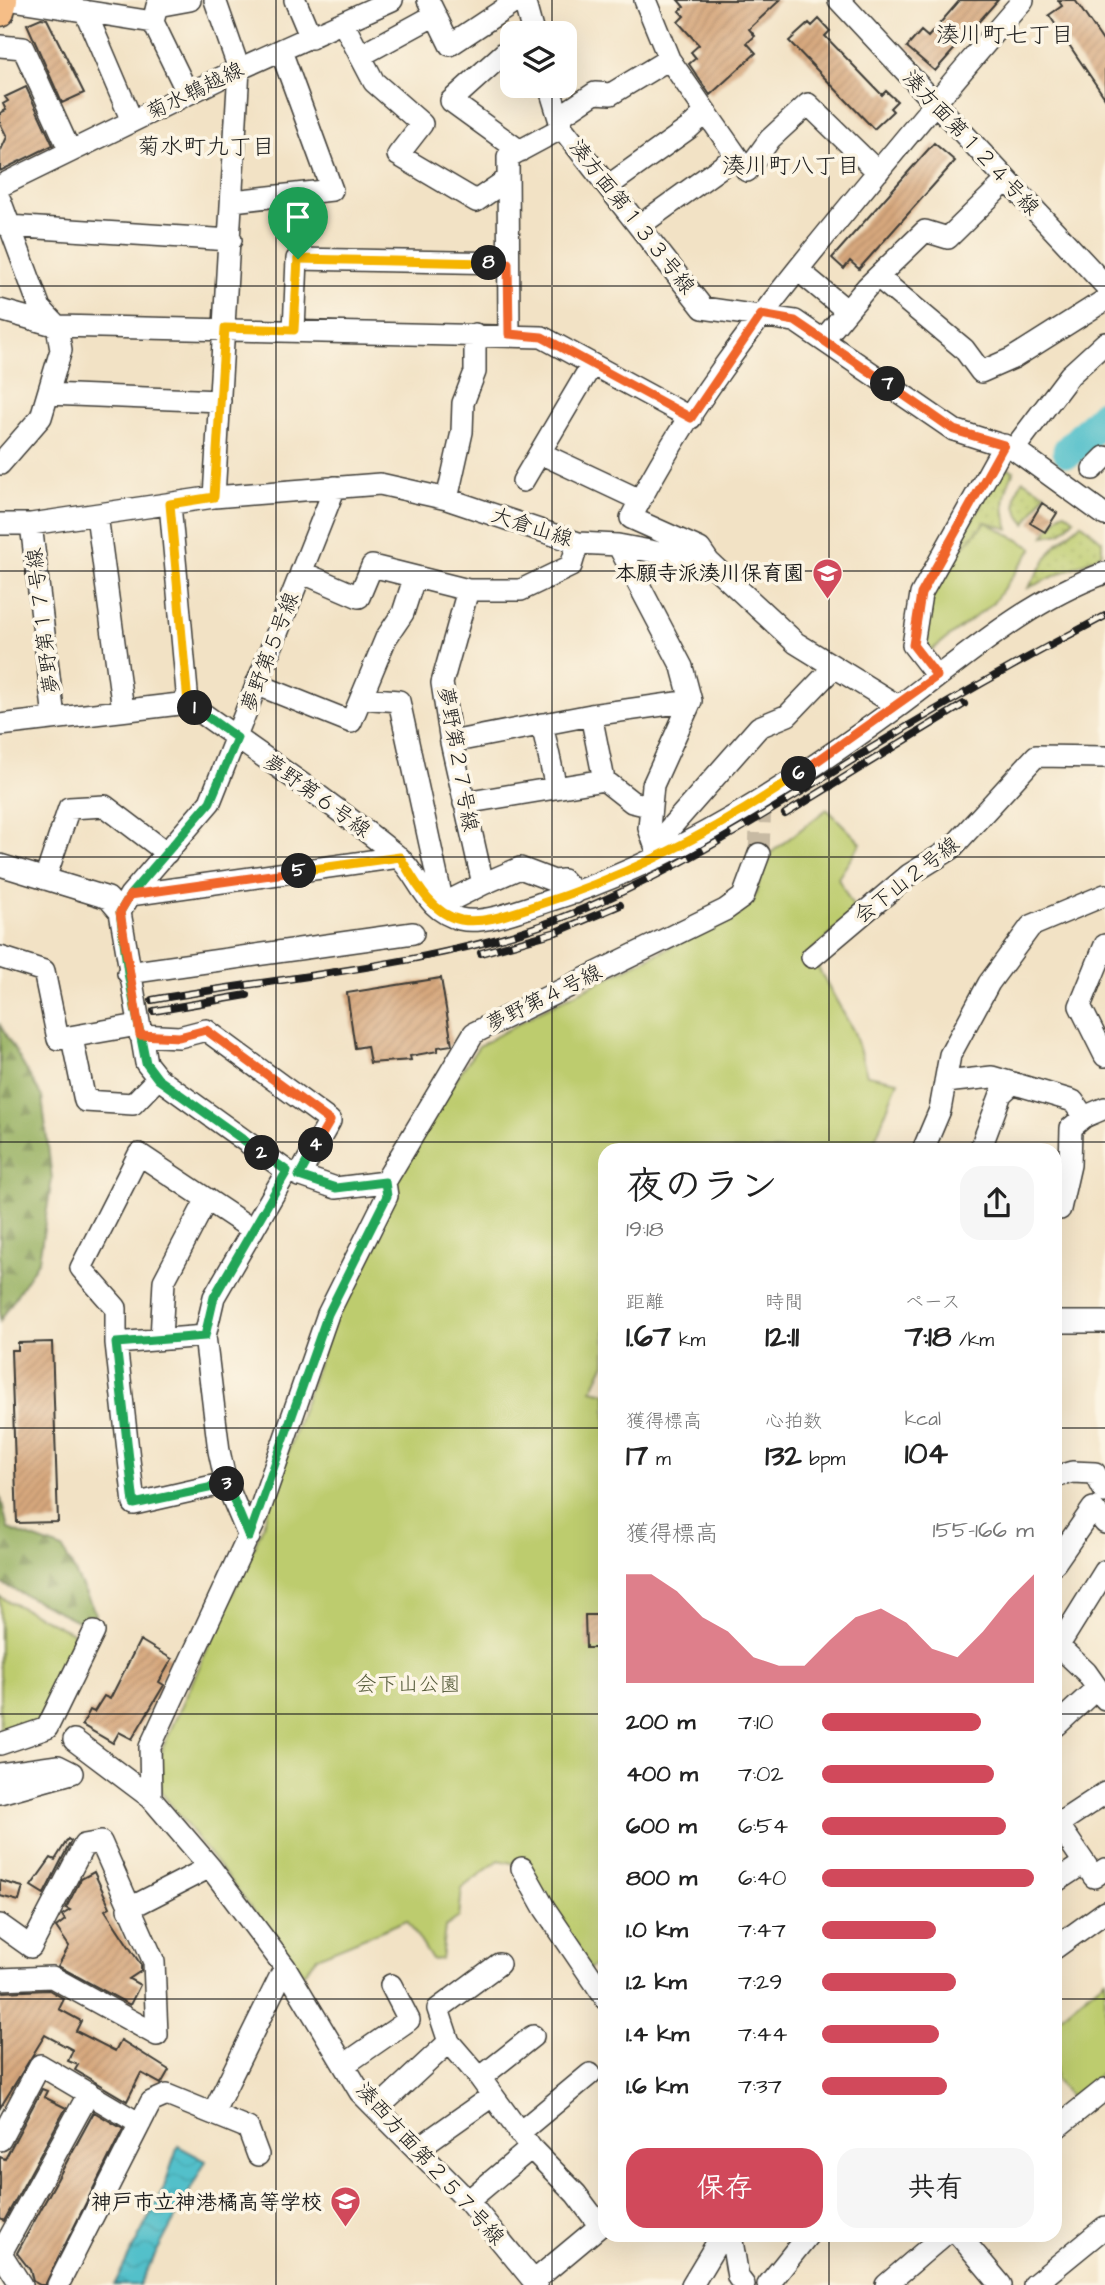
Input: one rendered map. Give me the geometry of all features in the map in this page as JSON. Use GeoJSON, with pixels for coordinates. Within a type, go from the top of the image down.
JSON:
{"type":"FeatureCollection","features":[{"type":"Feature","properties":{"kind":"street"},"geometry":{"type":"LineString","coordinates":[[188,94],[153,22],[158,6],[190,0]]}},
{"type":"Feature","properties":{"kind":"street"},"geometry":{"type":"LineString","coordinates":[[214,497],[239,69],[215,0]]}},
{"type":"Feature","properties":{"kind":"street"},"geometry":{"type":"LineString","coordinates":[[295,0],[311,38]]}},
{"type":"Feature","properties":{"kind":"street","name":"菊水鵯越線"},"geometry":{"type":"LineString","coordinates":[[0,186],[239,69],[392,0]]}},
{"type":"Feature","properties":{"kind":"street"},"geometry":{"type":"LineString","coordinates":[[645,0],[669,59],[747,171],[770,139],[808,104],[878,172]]}},
{"type":"Feature","properties":{"kind":"street","name":"湊方面第１２４号線"},"geometry":{"type":"LineString","coordinates":[[839,0],[933,104],[1105,285]]}},
{"type":"Feature","properties":{"kind":"street"},"geometry":{"type":"LineString","coordinates":[[1023,0],[933,104],[761,315],[691,418],[631,518],[700,550],[709,562],[796,643],[898,706],[1012,619],[1105,573]]}},
{"type":"Feature","properties":{"kind":"street"},"geometry":{"type":"LineString","coordinates":[[360,55],[432,8],[450,45],[526,1],[530,21]]}},
{"type":"Feature","properties":{"kind":"street"},"geometry":{"type":"LineString","coordinates":[[4,5],[85,11],[153,22]]}},
{"type":"Feature","properties":{"kind":"street"},"geometry":{"type":"LineString","coordinates":[[85,11],[132,121]]}},
{"type":"Feature","properties":{"kind":"street"},"geometry":{"type":"LineString","coordinates":[[343,23],[374,82],[422,124],[398,155],[476,201],[508,179]]}},
{"type":"Feature","properties":{"kind":"street"},"geometry":{"type":"LineString","coordinates":[[0,46],[23,48],[71,152]]}},
{"type":"Feature","properties":{"kind":"street"},"geometry":{"type":"LineString","coordinates":[[233,201],[332,190],[281,51]]}},
{"type":"Feature","properties":{"kind":"street"},"geometry":{"type":"LineString","coordinates":[[500,57],[451,101],[520,151]]}},
{"type":"Feature","properties":{"kind":"street"},"geometry":{"type":"LineString","coordinates":[[509,334],[508,158],[560,123],[595,93],[611,94],[669,59]]}},
{"type":"Feature","properties":{"kind":"street","name":"湊方面第１３３号線"},"geometry":{"type":"LineString","coordinates":[[553,98],[560,123],[703,307],[795,321],[954,430],[1009,447],[1105,515]]}},
{"type":"Feature","properties":{"kind":"street"},"geometry":{"type":"LineString","coordinates":[[608,186],[689,128],[705,113]]}},
{"type":"Feature","properties":{"kind":"street"},"geometry":{"type":"LineString","coordinates":[[639,226],[735,157]]}},
{"type":"Feature","properties":{"kind":"street"},"geometry":{"type":"LineString","coordinates":[[823,340],[846,310],[925,231],[948,238],[1006,181]]}},
{"type":"Feature","properties":{"kind":"street"},"geometry":{"type":"LineString","coordinates":[[0,200],[7,226],[40,307],[57,326],[61,350],[41,417],[0,464]]}},
{"type":"Feature","properties":{"kind":"street"},"geometry":{"type":"LineString","coordinates":[[7,226],[231,240]]}},
{"type":"Feature","properties":{"kind":"street"},"geometry":{"type":"LineString","coordinates":[[294,330],[298,259],[508,263]]}},
{"type":"Feature","properties":{"kind":"street"},"geometry":{"type":"LineString","coordinates":[[798,270],[846,310]]}},
{"type":"Feature","properties":{"kind":"street"},"geometry":{"type":"LineString","coordinates":[[879,278],[964,349],[981,372],[1013,358],[1105,300]]}},
{"type":"Feature","properties":{"kind":"street"},"geometry":{"type":"LineString","coordinates":[[0,310],[57,326],[509,334],[542,337],[691,418]]}},
{"type":"Feature","properties":{"kind":"street"},"geometry":{"type":"LineString","coordinates":[[447,499],[462,432],[463,402],[475,372],[475,334]]}},
{"type":"Feature","properties":{"kind":"street"},"geometry":{"type":"LineString","coordinates":[[937,676],[913,645],[921,594],[1009,447],[1070,375],[1105,343]]}},
{"type":"Feature","properties":{"kind":"street"},"geometry":{"type":"LineString","coordinates":[[523,481],[591,366]]}},
{"type":"Feature","properties":{"kind":"street"},"geometry":{"type":"LineString","coordinates":[[48,394],[220,401]]}},
{"type":"Feature","properties":{"kind":"street"},"geometry":{"type":"LineString","coordinates":[[540,453],[640,500]]}},
{"type":"Feature","properties":{"kind":"street","name":"大倉山線"},"geometry":{"type":"LineString","coordinates":[[0,523],[31,524],[214,497],[380,484],[447,499],[578,543],[618,545],[709,562]]}},
{"type":"Feature","properties":{"kind":"street","name":"夢野第５号線"},"geometry":{"type":"LineString","coordinates":[[125,903],[210,802],[335,487]]}},
{"type":"Feature","properties":{"kind":"street"},"geometry":{"type":"LineString","coordinates":[[0,725],[188,703],[170,504]]}},
{"type":"Feature","properties":{"kind":"street"},"geometry":{"type":"LineString","coordinates":[[97,515],[123,710]]}},
{"type":"Feature","properties":{"kind":"street","name":"夢野第１７号線"},"geometry":{"type":"LineString","coordinates":[[31,524],[54,718]]}},
{"type":"Feature","properties":{"kind":"street"},"geometry":{"type":"LineString","coordinates":[[301,572],[359,597],[372,566],[414,579],[468,590],[521,590],[571,566],[578,543]]}},
{"type":"Feature","properties":{"kind":"street"},"geometry":{"type":"LineString","coordinates":[[618,545],[681,667],[691,701],[653,785],[649,828],[657,851]]}},
{"type":"Feature","properties":{"kind":"street"},"geometry":{"type":"LineString","coordinates":[[256,684],[351,722],[386,638],[403,613],[414,579]]}},
{"type":"Feature","properties":{"kind":"street","name":"夢野第２７号線"},"geometry":{"type":"LineString","coordinates":[[468,590],[442,683],[451,742],[483,884]]}},
{"type":"Feature","properties":{"kind":"street"},"geometry":{"type":"LineString","coordinates":[[657,851],[742,744],[759,727],[789,715],[834,667]]}},
{"type":"Feature","properties":{"kind":"street"},"geometry":{"type":"LineString","coordinates":[[361,698],[399,701],[440,905],[520,868],[554,881],[563,880],[575,893]]}},
{"type":"Feature","properties":{"kind":"street"},"geometry":{"type":"LineString","coordinates":[[451,742],[591,715],[691,701]]}},
{"type":"Feature","properties":{"kind":"street","name":"夢野第６号線"},"geometry":{"type":"LineString","coordinates":[[188,703],[400,857],[424,895],[460,920],[497,917],[575,893],[761,800],[898,706]]}},
{"type":"Feature","properties":{"kind":"street"},"geometry":{"type":"LineString","coordinates":[[591,715],[604,780],[632,802],[649,806]]}},
{"type":"Feature","properties":{"kind":"street"},"geometry":{"type":"LineString","coordinates":[[542,724],[556,788]]}},
{"type":"Feature","properties":{"kind":"street","name":"会下山２号線"},"geometry":{"type":"LineString","coordinates":[[812,957],[909,875],[951,849],[1036,755],[1104,759]]}},
{"type":"Feature","properties":{"kind":"street"},"geometry":{"type":"LineString","coordinates":[[464,803],[604,780]]}},
{"type":"Feature","properties":{"kind":"street"},"geometry":{"type":"LineString","coordinates":[[45,879],[69,808],[104,806],[167,853]]}},
{"type":"Feature","properties":{"kind":"street","name":"夢野第４号線"},"geometry":{"type":"LineString","coordinates":[[151,1798],[150,1747],[249,1537],[328,1314],[387,1196],[385,1182],[474,1032],[725,910],[743,897],[759,854]]}},
{"type":"Feature","properties":{"kind":"street"},"geometry":{"type":"LineString","coordinates":[[0,865],[125,903],[400,857]]}},
{"type":"Feature","properties":{"kind":"street"},"geometry":{"type":"LineString","coordinates":[[926,1143],[940,1110],[950,1055],[976,1007],[1031,926],[1056,918],[1105,895]]}},
{"type":"Feature","properties":{"kind":"street"},"geometry":{"type":"LineString","coordinates":[[125,903],[128,973],[146,1063],[158,1079],[293,1174],[336,1188],[385,1182]]}},
{"type":"Feature","properties":{"kind":"street"},"geometry":{"type":"LineString","coordinates":[[128,973],[413,933]]}},
{"type":"Feature","properties":{"kind":"street"},"geometry":{"type":"LineString","coordinates":[[1105,944],[1080,1006],[1105,1055]]}},
{"type":"Feature","properties":{"kind":"street"},"geometry":{"type":"LineString","coordinates":[[0,957],[44,971],[58,1039],[139,1030],[179,1037],[206,1030],[330,1121],[253,1230],[214,1297],[205,1336],[219,1451],[226,1483],[249,1537]]}},
{"type":"Feature","properties":{"kind":"street"},"geometry":{"type":"LineString","coordinates":[[72,1038],[85,1101],[134,1104],[158,1079]]}},
{"type":"Feature","properties":{"kind":"street"},"geometry":{"type":"LineString","coordinates":[[945,1082],[992,1077],[1073,1101],[1084,1117]]}},
{"type":"Feature","properties":{"kind":"street"},"geometry":{"type":"LineString","coordinates":[[983,1143],[1001,1094],[1013,1083]]}},
{"type":"Feature","properties":{"kind":"street"},"geometry":{"type":"LineString","coordinates":[[1062,1200],[1070,1165],[1071,1128],[1084,1117],[1105,1108]]}},
{"type":"Feature","properties":{"kind":"street"},"geometry":{"type":"LineString","coordinates":[[226,1483],[134,1504],[116,1343],[116,1308],[81,1268],[139,1154],[253,1230]]}},
{"type":"Feature","properties":{"kind":"street"},"geometry":{"type":"LineString","coordinates":[[161,1339],[164,1281],[207,1199]]}},
{"type":"Feature","properties":{"kind":"street"},"geometry":{"type":"LineString","coordinates":[[1062,1322],[1105,1322]]}},
{"type":"Feature","properties":{"kind":"street"},"geometry":{"type":"LineString","coordinates":[[116,1343],[205,1336]]}},
{"type":"Feature","properties":{"kind":"street"},"geometry":{"type":"LineString","coordinates":[[1062,1474],[1094,1473],[1102,1505],[1062,1554]]}},
{"type":"Feature","properties":{"kind":"street"},"geometry":{"type":"LineString","coordinates":[[1062,1636],[1105,1571]]}},
{"type":"Feature","properties":{"kind":"street"},"geometry":{"type":"LineString","coordinates":[[8,1781],[6,1742],[47,1728],[94,1632]]}},
{"type":"Feature","properties":{"kind":"street"},"geometry":{"type":"LineString","coordinates":[[1062,1650],[1101,1694],[1062,1721]]}},
{"type":"Feature","properties":{"kind":"street","name":"湊西方面第２５７号線"},"geometry":{"type":"LineString","coordinates":[[74,1740],[151,1798],[210,1867],[285,1967],[360,2092],[468,2201],[536,2283]]}},
{"type":"Feature","properties":{"kind":"street"},"geometry":{"type":"LineString","coordinates":[[1062,1821],[1105,1793]]}},
{"type":"Feature","properties":{"kind":"street"},"geometry":{"type":"LineString","coordinates":[[1062,1830],[1094,1877],[1105,1869]]}},
{"type":"Feature","properties":{"kind":"street"},"geometry":{"type":"LineString","coordinates":[[0,1925],[31,1947],[84,1845],[101,1842],[128,1909],[154,1962],[157,2035],[52,1977],[0,1979]]}},
{"type":"Feature","properties":{"kind":"street"},"geometry":{"type":"LineString","coordinates":[[1062,1877],[1084,1863]]}},
{"type":"Feature","properties":{"kind":"street"},"geometry":{"type":"LineString","coordinates":[[128,1909],[210,1867]]}},
{"type":"Feature","properties":{"kind":"street"},"geometry":{"type":"LineString","coordinates":[[522,1868],[596,1970]]}},
{"type":"Feature","properties":{"kind":"street"},"geometry":{"type":"LineString","coordinates":[[1062,1943],[1105,1912]]}},
{"type":"Feature","properties":{"kind":"street"},"geometry":{"type":"LineString","coordinates":[[499,1964],[438,2009],[449,2042],[525,2141],[576,2194],[598,2223]]}},
{"type":"Feature","properties":{"kind":"street"},"geometry":{"type":"LineString","coordinates":[[213,2113],[285,1967]]}},
{"type":"Feature","properties":{"kind":"street"},"geometry":{"type":"LineString","coordinates":[[344,2065],[409,2021],[391,1985]]}},
{"type":"Feature","properties":{"kind":"street"},"geometry":{"type":"LineString","coordinates":[[417,2149],[486,2087],[533,2036]]}},
{"type":"Feature","properties":{"kind":"street"},"geometry":{"type":"LineString","coordinates":[[377,2109],[449,2042]]}},
{"type":"Feature","properties":{"kind":"street"},"geometry":{"type":"LineString","coordinates":[[0,2140],[40,2065],[140,2124]]}},
{"type":"Feature","properties":{"kind":"street"},"geometry":{"type":"LineString","coordinates":[[468,2201],[590,2074]]}},
{"type":"Feature","properties":{"kind":"street"},"geometry":{"type":"LineString","coordinates":[[1062,2123],[1105,2089]]}},
{"type":"Feature","properties":{"kind":"street"},"geometry":{"type":"LineString","coordinates":[[21,2285],[1,2253],[89,2093]]}},
{"type":"Feature","properties":{"kind":"street"},"geometry":{"type":"LineString","coordinates":[[58,2285],[151,2102],[167,2095],[248,2128],[258,2155]]}},
{"type":"Feature","properties":{"kind":"street"},"geometry":{"type":"LineString","coordinates":[[1034,2285],[1105,2227]]}},
{"type":"Feature","properties":{"kind":"street"},"geometry":{"type":"LineString","coordinates":[[536,2283],[598,2228]]}},
{"type":"Feature","properties":{"kind":"street"},"geometry":{"type":"LineString","coordinates":[[692,2285],[718,2242]]}},
{"type":"Feature","properties":{"kind":"street"},"geometry":{"type":"LineString","coordinates":[[733,2242],[738,2277],[744,2285]]}},
{"type":"Feature","properties":{"kind":"street"},"geometry":{"type":"LineString","coordinates":[[768,2285],[802,2242]]}},
{"type":"Feature","properties":{"kind":"street"},"geometry":{"type":"LineString","coordinates":[[886,2285],[936,2242]]}},
{"type":"Feature","properties":{"kind":"street"},"geometry":{"type":"LineString","coordinates":[[965,2242],[1001,2285]]}},
{"type":"Feature","properties":{"kind":"green space"},"geometry":{"type":"Polygon","coordinates":[[[1003,466],[1014,471],[1005,499],[1009,529],[986,522],[960,550],[945,575],[941,573],[1003,466]]]}},
{"type":"Feature","properties":{"kind":"green space"},"geometry":{"type":"Polygon","coordinates":[[[1023,480],[1045,493],[1026,524],[1016,508],[1017,492],[1023,480]]]}},
{"type":"Feature","properties":{"kind":"green space"},"geometry":{"type":"Polygon","coordinates":[[[1065,512],[1074,519],[1061,533],[1044,536],[1060,514],[1065,512]]]}},
{"type":"Feature","properties":{"kind":"green space"},"geometry":{"type":"Polygon","coordinates":[[[986,522],[1033,548],[993,603],[929,652],[920,641],[932,595],[960,550],[986,522]]]}},
{"type":"Feature","properties":{"kind":"green space"},"geometry":{"type":"Polygon","coordinates":[[[1081,523],[1102,541],[1102,552],[1095,558],[1028,588],[1054,547],[1081,523]]]}},
{"type":"Feature","properties":{"kind":"green space","name":"会下山公園"},"geometry":{"type":"Polygon","coordinates":[[[827,809],[861,843],[838,878],[856,912],[810,953],[854,1032],[867,1075],[898,1081],[874,1143],[598,1143],[598,1378],[592,1390],[598,1391],[598,1964],[589,1969],[528,1867],[499,1860],[462,1888],[459,1917],[445,1927],[441,1959],[432,1960],[407,1920],[317,1957],[303,1974],[160,1791],[161,1751],[261,1531],[334,1316],[401,1172],[448,1090],[479,1046],[546,1008],[738,914],[753,901],[768,855],[827,809]]]}},
{"type":"Feature","properties":{"kind":"green space"},"geometry":{"type":"Polygon","coordinates":[[[0,1025],[42,1097],[52,1179],[39,1260],[0,1321],[0,1025]]]}},
{"type":"Feature","properties":{"kind":"green space"},"geometry":{"type":"Polygon","coordinates":[[[0,1494],[8,1529],[63,1549],[96,1614],[82,1623],[0,1583],[0,1494]]]}},
{"type":"Feature","properties":{"kind":"green space"},"geometry":{"type":"Polygon","coordinates":[[[0,1597],[81,1637],[38,1723],[0,1735],[0,1597]]]}},
{"type":"Feature","properties":{"kind":"green space"},"geometry":{"type":"Polygon","coordinates":[[[1105,1979],[1105,2070],[1071,2098],[1062,2087],[1062,2015],[1105,1979]]]}},
{"type":"Feature","properties":{"kind":"water"},"geometry":{"type":"Polygon","coordinates":[[[178,2146],[206,2161],[139,2285],[114,2285],[163,2190],[178,2146]]]}},
{"type":"Feature","properties":{"kind":"building"},"geometry":{"type":"Polygon","coordinates":[[[678,0],[780,0],[749,29],[755,36],[747,43],[756,53],[710,95],[689,64],[696,58],[691,52],[699,45],[678,22],[684,16],[679,11],[684,7],[678,0]]]}},
{"type":"Feature","properties":{"kind":"building"},"geometry":{"type":"Polygon","coordinates":[[[960,0],[998,0],[935,71],[907,47],[921,31],[928,37],[960,0]]]}},
{"type":"Feature","properties":{"kind":"building"},"geometry":{"type":"Polygon","coordinates":[[[1058,0],[1075,0],[1105,44],[1105,98],[1049,15],[1062,6],[1058,0]]]}},
{"type":"Feature","properties":{"kind":"building"},"geometry":{"type":"Polygon","coordinates":[[[41,18],[47,19],[84,93],[62,103],[27,24],[41,18]]]}},
{"type":"Feature","properties":{"kind":"building"},"geometry":{"type":"Polygon","coordinates":[[[819,19],[830,31],[825,36],[882,95],[886,91],[897,101],[890,108],[893,111],[874,129],[789,41],[809,23],[812,26],[819,19]]]}},
{"type":"Feature","properties":{"kind":"building"},"geometry":{"type":"Polygon","coordinates":[[[26,87],[53,145],[0,171],[0,152],[7,137],[0,123],[0,113],[6,110],[3,104],[8,101],[5,97],[26,87]]]}},
{"type":"Feature","properties":{"kind":"building"},"geometry":{"type":"Polygon","coordinates":[[[934,143],[955,161],[859,269],[850,261],[844,269],[832,258],[934,143]]]}},
{"type":"Feature","properties":{"kind":"building"},"geometry":{"type":"Polygon","coordinates":[[[1042,503],[1057,513],[1045,532],[1030,523],[1042,503]]]}},
{"type":"Feature","properties":{"kind":"building"},"geometry":{"type":"Polygon","coordinates":[[[441,978],[452,1045],[438,1047],[438,1051],[410,1056],[411,1060],[370,1063],[367,1046],[355,1048],[347,993],[441,978]]]}},
{"type":"Feature","properties":{"kind":"building"},"geometry":{"type":"Polygon","coordinates":[[[52,1342],[58,1522],[17,1523],[11,1350],[18,1350],[18,1343],[52,1342]]]}},
{"type":"Feature","properties":{"kind":"building"},"geometry":{"type":"Polygon","coordinates":[[[585,1615],[598,1615],[598,1648],[586,1648],[585,1615]]]}},
{"type":"Feature","properties":{"kind":"building"},"geometry":{"type":"Polygon","coordinates":[[[140,1640],[172,1659],[159,1682],[164,1685],[132,1739],[119,1732],[113,1743],[82,1725],[90,1710],[94,1712],[104,1696],[110,1699],[140,1640]]]}},
{"type":"Feature","properties":{"kind":"building"},"geometry":{"type":"Polygon","coordinates":[[[68,1839],[71,1841],[44,1894],[31,1886],[51,1858],[55,1860],[68,1839]]]}},
{"type":"Feature","properties":{"kind":"building"},"geometry":{"type":"Polygon","coordinates":[[[94,1872],[110,1907],[105,1910],[141,1965],[141,1971],[129,1979],[140,1985],[130,2005],[58,1966],[69,1946],[56,1927],[65,1920],[62,1915],[70,1910],[66,1908],[81,1879],[94,1872]]]}},
{"type":"Feature","properties":{"kind":"building"},"geometry":{"type":"Polygon","coordinates":[[[0,1881],[23,1887],[19,1901],[0,1896],[0,1881]]]}},
{"type":"Feature","properties":{"kind":"building"},"geometry":{"type":"Polygon","coordinates":[[[49,1990],[64,1999],[59,2009],[81,2021],[76,2031],[115,2051],[121,2040],[169,2070],[161,2084],[141,2073],[127,2101],[75,2070],[78,2065],[68,2061],[73,2050],[45,2035],[0,2108],[0,1992],[49,1990]]]}},
{"type":"Feature","properties":{"kind":"building"},"geometry":{"type":"Polygon","coordinates":[[[42,2089],[47,2091],[44,2097],[66,2108],[4,2221],[0,2219],[0,2157],[5,2159],[42,2089]]]}},
{"type":"Feature","properties":{"kind":"building"},"geometry":{"type":"Polygon","coordinates":[[[94,2112],[123,2129],[45,2285],[40,2285],[33,2281],[30,2270],[17,2253],[94,2112]]]}},
{"type":"Feature","properties":{"kind":"waterway"},"geometry":{"type":"LineString","coordinates":[[1069,451],[1105,415]]}},
{"type":"Feature","properties":{"kind":"tunnel"},"geometry":{"type":"LineString","coordinates":[[759,854],[761,800]]}},
{"type":"Feature","properties":{"kind":"railway"},"geometry":{"type":"LineString","coordinates":[[152,1000],[357,969],[460,949],[556,920],[678,864],[957,697],[1105,616]]}},
{"type":"Feature","properties":{"kind":"railway"},"geometry":{"type":"LineString","coordinates":[[785,814],[964,704]]}},
{"type":"Feature","properties":{"kind":"railway"},"geometry":{"type":"LineString","coordinates":[[481,953],[556,932],[620,905]]}},
{"type":"Feature","properties":{"kind":"railway"},"geometry":{"type":"LineString","coordinates":[[154,1011],[247,995]]}},
{"type":"Feature","properties":{"kind":"place","name":"本願寺派湊川保育園"},"geometry":{"type":"Point","coordinates":[827,600]}},
{"type":"Feature","properties":{"kind":"place","name":"神戸市立神港橘高等学校"},"geometry":{"type":"Point","coordinates":[345,2229]}},
{"type":"Feature","properties":{"kind":"district","name":"湊川町七丁目"},"geometry":{"type":"Point","coordinates":[1005,35]}},
{"type":"Feature","properties":{"kind":"district","name":"菊水町九丁目"},"geometry":{"type":"Point","coordinates":[206,147]}},
{"type":"Feature","properties":{"kind":"district","name":"湊川町八丁目"},"geometry":{"type":"Point","coordinates":[791,166]}},
{"type":"Feature","properties":{"kind":"route"},"geometry":{"type":"LineString","coordinates":[[298,259],[294,330],[225,328],[214,497],[170,504],[188,703],[237,738],[210,802],[130,895],[120,912],[128,973],[140,1035],[146,1063],[158,1079],[287,1171],[214,1297],[205,1336],[116,1343],[134,1504],[226,1483],[249,1537],[328,1314],[387,1196],[385,1182],[336,1188],[299,1176],[330,1121],[206,1030],[179,1037],[140,1035],[120,912],[130,895],[400,857],[424,895],[460,920],[497,917],[575,893],[659,857],[761,800],[937,676],[913,645],[921,594],[1004,445],[954,430],[795,321],[761,315],[691,418],[542,337],[509,334],[508,263],[298,259]]}}]}
